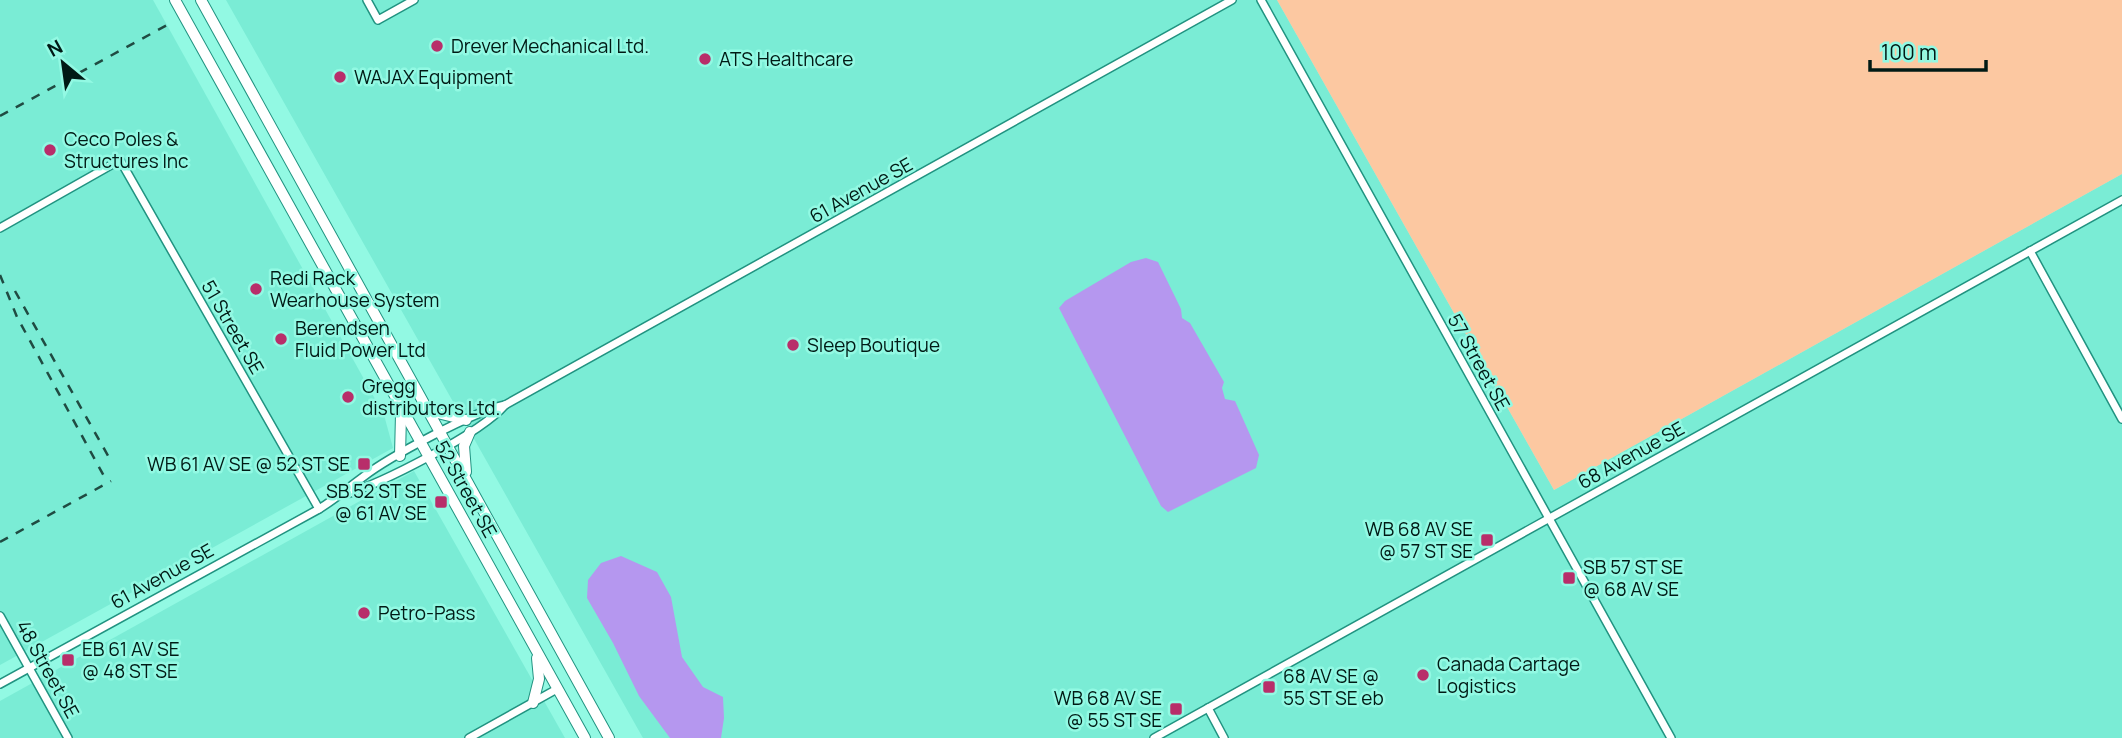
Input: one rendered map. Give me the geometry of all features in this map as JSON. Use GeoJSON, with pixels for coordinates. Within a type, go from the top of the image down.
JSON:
{"type":"FeatureCollection","features":[{"type":"Feature","properties":{"kind":"main road","name":"52 Street SE"},"geometry":{"type":"LineString","coordinates":[[175,0],[584,738]]}},
{"type":"Feature","properties":{"kind":"main road","name":"52 Street SE"},"geometry":{"type":"LineString","coordinates":[[201,0],[609,738]]}},
{"type":"Feature","properties":{"kind":"main road"},"geometry":{"type":"LineString","coordinates":[[400,456],[401,410]]}},
{"type":"Feature","properties":{"kind":"main road"},"geometry":{"type":"LineString","coordinates":[[429,411],[466,420]]}},
{"type":"Feature","properties":{"kind":"main road"},"geometry":{"type":"LineString","coordinates":[[467,480],[464,446],[470,432]]}},
{"type":"Feature","properties":{"kind":"main road"},"geometry":{"type":"LineString","coordinates":[[533,703],[538,679],[537,654]]}},
{"type":"Feature","properties":{"kind":"street"},"geometry":{"type":"LineString","coordinates":[[367,0],[378,20],[414,0]]}},
{"type":"Feature","properties":{"kind":"street","name":"61 Avenue SE"},"geometry":{"type":"LineString","coordinates":[[0,684],[319,509],[364,476],[421,444],[486,409],[505,405],[1232,0]]}},
{"type":"Feature","properties":{"kind":"street","name":"57 Street SE"},"geometry":{"type":"LineString","coordinates":[[1261,0],[1671,738]]}},
{"type":"Feature","properties":{"kind":"street","name":"51 Street SE"},"geometry":{"type":"LineString","coordinates":[[0,228],[120,160],[319,509]]}},
{"type":"Feature","properties":{"kind":"street","name":"68 Avenue SE"},"geometry":{"type":"LineString","coordinates":[[1154,738],[2122,200]]}},
{"type":"Feature","properties":{"kind":"street"},"geometry":{"type":"LineString","coordinates":[[2030,251],[2122,419]]}},
{"type":"Feature","properties":{"kind":"street","name":"61 Avenue SE"},"geometry":{"type":"LineString","coordinates":[[340,496],[368,488],[428,456],[493,419],[505,405]]}},
{"type":"Feature","properties":{"kind":"street","name":"48 Street SE"},"geometry":{"type":"LineString","coordinates":[[0,616],[68,738]]}},
{"type":"Feature","properties":{"kind":"street"},"geometry":{"type":"LineString","coordinates":[[469,738],[557,689]]}},
{"type":"Feature","properties":{"kind":"street"},"geometry":{"type":"LineString","coordinates":[[1208,708],[1224,738]]}},
{"type":"Feature","properties":{"kind":"shaded area"},"geometry":{"type":"Polygon","coordinates":[[[0,0],[153,0],[384,415],[393,448],[0,665],[0,0]]]}},
{"type":"Feature","properties":{"kind":"shaded area"},"geometry":{"type":"Polygon","coordinates":[[[226,0],[1277,0],[1554,490],[2122,174],[2122,738],[643,738],[226,0]]]}},
{"type":"Feature","properties":{"kind":"shaded area"},"geometry":{"type":"Polygon","coordinates":[[[1277,0],[2122,0],[2122,174],[1554,490],[1277,0]]]}},
{"type":"Feature","properties":{"kind":"shaded area"},"geometry":{"type":"Polygon","coordinates":[[[1146,258],[1158,262],[1181,309],[1182,318],[1190,323],[1224,382],[1222,388],[1225,399],[1235,401],[1259,455],[1256,468],[1168,512],[1161,506],[1059,308],[1065,301],[1131,262],[1146,258]]]}},
{"type":"Feature","properties":{"kind":"shaded area"},"geometry":{"type":"Polygon","coordinates":[[[414,471],[565,738],[0,738],[0,701],[414,471]]]}},
{"type":"Feature","properties":{"kind":"shaded area"},"geometry":{"type":"Polygon","coordinates":[[[621,556],[657,572],[671,597],[682,657],[703,687],[723,697],[721,738],[670,738],[639,696],[587,598],[588,580],[601,563],[621,556]]]}},
{"type":"Feature","properties":{"kind":"railway"},"geometry":{"type":"LineString","coordinates":[[0,116],[169,24]]}},
{"type":"Feature","properties":{"kind":"railway"},"geometry":{"type":"LineString","coordinates":[[0,275],[17,317],[105,478]]}},
{"type":"Feature","properties":{"kind":"railway"},"geometry":{"type":"LineString","coordinates":[[15,291],[111,461]]}},
{"type":"Feature","properties":{"kind":"railway"},"geometry":{"type":"LineString","coordinates":[[0,542],[111,481]]}},
{"type":"Feature","properties":{"kind":"place","name":"Drever Mechanical Ltd."},"geometry":{"type":"Point","coordinates":[437,46]}},
{"type":"Feature","properties":{"kind":"place","name":"ATS Healthcare"},"geometry":{"type":"Point","coordinates":[705,59]}},
{"type":"Feature","properties":{"kind":"place","name":"WAJAX Equipment"},"geometry":{"type":"Point","coordinates":[340,77]}},
{"type":"Feature","properties":{"kind":"place","name":"Ceco Poles & Structures Inc"},"geometry":{"type":"Point","coordinates":[50,150]}},
{"type":"Feature","properties":{"kind":"place","name":"Redi Rack Wearhouse System"},"geometry":{"type":"Point","coordinates":[256,289]}},
{"type":"Feature","properties":{"kind":"place","name":"Berendsen Fluid Power Ltd"},"geometry":{"type":"Point","coordinates":[281,339]}},
{"type":"Feature","properties":{"kind":"place","name":"Sleep Boutique"},"geometry":{"type":"Point","coordinates":[793,345]}},
{"type":"Feature","properties":{"kind":"place","name":"Gregg distributors Ltd."},"geometry":{"type":"Point","coordinates":[348,397]}},
{"type":"Feature","properties":{"kind":"place","name":"WB 61 AV SE @ 52 ST SE"},"geometry":{"type":"Point","coordinates":[364,464]}},
{"type":"Feature","properties":{"kind":"place","name":"SB 52 ST SE @ 61 AV SE"},"geometry":{"type":"Point","coordinates":[441,502]}},
{"type":"Feature","properties":{"kind":"place","name":"WB 68 AV SE @ 57 ST SE"},"geometry":{"type":"Point","coordinates":[1487,540]}},
{"type":"Feature","properties":{"kind":"place","name":"SB 57 ST SE @ 68 AV SE"},"geometry":{"type":"Point","coordinates":[1569,578]}},
{"type":"Feature","properties":{"kind":"place","name":"Petro-Pass"},"geometry":{"type":"Point","coordinates":[364,613]}},
{"type":"Feature","properties":{"kind":"place","name":"EB 61 AV SE @ 48 ST SE"},"geometry":{"type":"Point","coordinates":[68,660]}},
{"type":"Feature","properties":{"kind":"place","name":"Canada Cartage Logistics"},"geometry":{"type":"Point","coordinates":[1423,675]}},
{"type":"Feature","properties":{"kind":"place","name":"68 AV SE @ 55 ST SE eb"},"geometry":{"type":"Point","coordinates":[1269,687]}},
{"type":"Feature","properties":{"kind":"place","name":"WB 68 AV SE @ 55 ST SE"},"geometry":{"type":"Point","coordinates":[1176,709]}}]}
